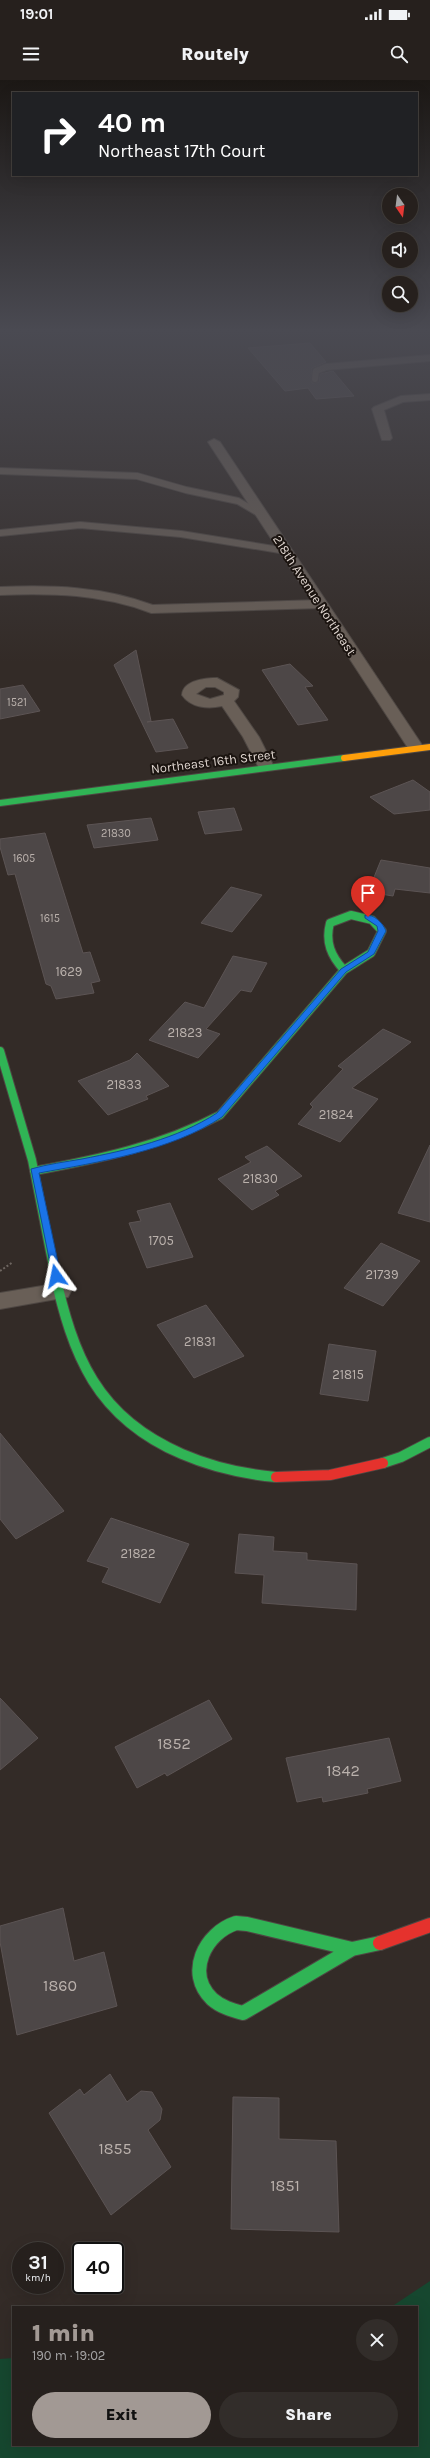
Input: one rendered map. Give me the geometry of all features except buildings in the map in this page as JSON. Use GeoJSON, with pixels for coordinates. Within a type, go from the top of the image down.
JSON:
{"type":"FeatureCollection","features":[{"type":"Feature","properties":{"kind":"street","name":"218th Avenue Northeast"},"geometry":{"type":"LineString","coordinates":[[214,442],[416,748]]}},
{"type":"Feature","properties":{"kind":"street"},"geometry":{"type":"LineString","coordinates":[[226,700],[251,737],[266,768]]}},
{"type":"Feature","properties":{"kind":"street","name":"Northeast 16th Street"},"geometry":{"type":"LineString","coordinates":[[0,803],[430,747]]}},
{"type":"Feature","properties":{"kind":"street"},"geometry":{"type":"LineString","coordinates":[[34,1171],[132,1150],[174,1139],[202,1126],[220,1115],[344,970],[365,959],[376,946],[382,931],[375,920],[368,917],[350,915],[342,916],[330,923],[326,936],[326,943],[334,959],[344,970]]}},
{"type":"Feature","properties":{"kind":"street"},"geometry":{"type":"LineString","coordinates":[[0,1051],[34,1171],[60,1291],[86,1370],[104,1398],[125,1421],[166,1446],[212,1466],[251,1476],[298,1479],[351,1472],[393,1461],[430,1442]]}},
{"type":"Feature","properties":{"kind":"street"},"geometry":{"type":"LineString","coordinates":[[0,1301],[60,1291]]}},
{"type":"Feature","properties":{"kind":"street"},"geometry":{"type":"LineString","coordinates":[[352,1949],[238,1923],[225,1926],[213,1934],[203,1952],[199,1972],[204,1988],[214,2001],[228,2009],[243,2013],[352,1949],[384,1942],[430,1925]]}},
{"type":"Feature","properties":{"kind":"lane"},"geometry":{"type":"LineString","coordinates":[[0,471],[137,476],[186,490],[238,501],[262,515]]}},
{"type":"Feature","properties":{"kind":"lane"},"geometry":{"type":"LineString","coordinates":[[0,533],[80,525],[181,534],[286,551]]}},
{"type":"Feature","properties":{"kind":"lane"},"geometry":{"type":"LineString","coordinates":[[0,591],[59,588],[132,600],[152,609],[321,604]]}},
{"type":"Feature","properties":{"kind":"path"},"geometry":{"type":"LineString","coordinates":[[0,1271],[14,1262]]}},
{"type":"Feature","properties":{"kind":"green space"},"geometry":{"type":"Polygon","coordinates":[[[430,2281],[430,2458],[0,2458],[0,2359],[12,2358],[12,2446],[418,2446],[418,2306],[392,2306],[430,2281]]]}},
{"type":"Feature","properties":{"kind":"traffic: fast"},"geometry":{"type":"LineString","coordinates":[[0,803],[344,758]]}},
{"type":"Feature","properties":{"kind":"traffic: fast"},"geometry":{"type":"LineString","coordinates":[[34,1171],[130,1151],[176,1136],[220,1115],[344,970],[371,953],[382,931],[372,920],[359,915],[351,915],[344,916],[330,923],[327,936],[328,943],[332,954],[344,970]]}},
{"type":"Feature","properties":{"kind":"traffic: fast"},"geometry":{"type":"LineString","coordinates":[[0,1051],[24,1129],[36,1176],[60,1299],[81,1360],[96,1386],[121,1417],[135,1429],[160,1444],[213,1466],[238,1472],[276,1477]]}},
{"type":"Feature","properties":{"kind":"traffic: fast"},"geometry":{"type":"LineString","coordinates":[[383,1463],[401,1457],[430,1442]]}},
{"type":"Feature","properties":{"kind":"traffic: fast"},"geometry":{"type":"LineString","coordinates":[[352,1949],[247,1924],[236,1923],[225,1926],[215,1933],[208,1941],[200,1962],[200,1973],[203,1985],[209,1995],[216,2002],[224,2007],[243,2013],[352,1949],[380,1943]]}},
{"type":"Feature","properties":{"kind":"traffic: slow"},"geometry":{"type":"LineString","coordinates":[[344,758],[430,747]]}},
{"type":"Feature","properties":{"kind":"traffic: jam"},"geometry":{"type":"LineString","coordinates":[[276,1477],[330,1475],[383,1463]]}},
{"type":"Feature","properties":{"kind":"traffic: jam"},"geometry":{"type":"LineString","coordinates":[[380,1943],[430,1925]]}},
{"type":"Feature","properties":{"kind":"route"},"geometry":{"type":"LineString","coordinates":[[56,1276],[34,1171],[84,1162],[174,1139],[202,1126],[220,1115],[344,970],[365,959],[371,953],[376,946],[382,931],[380,925],[375,920],[368,917]]}}]}
